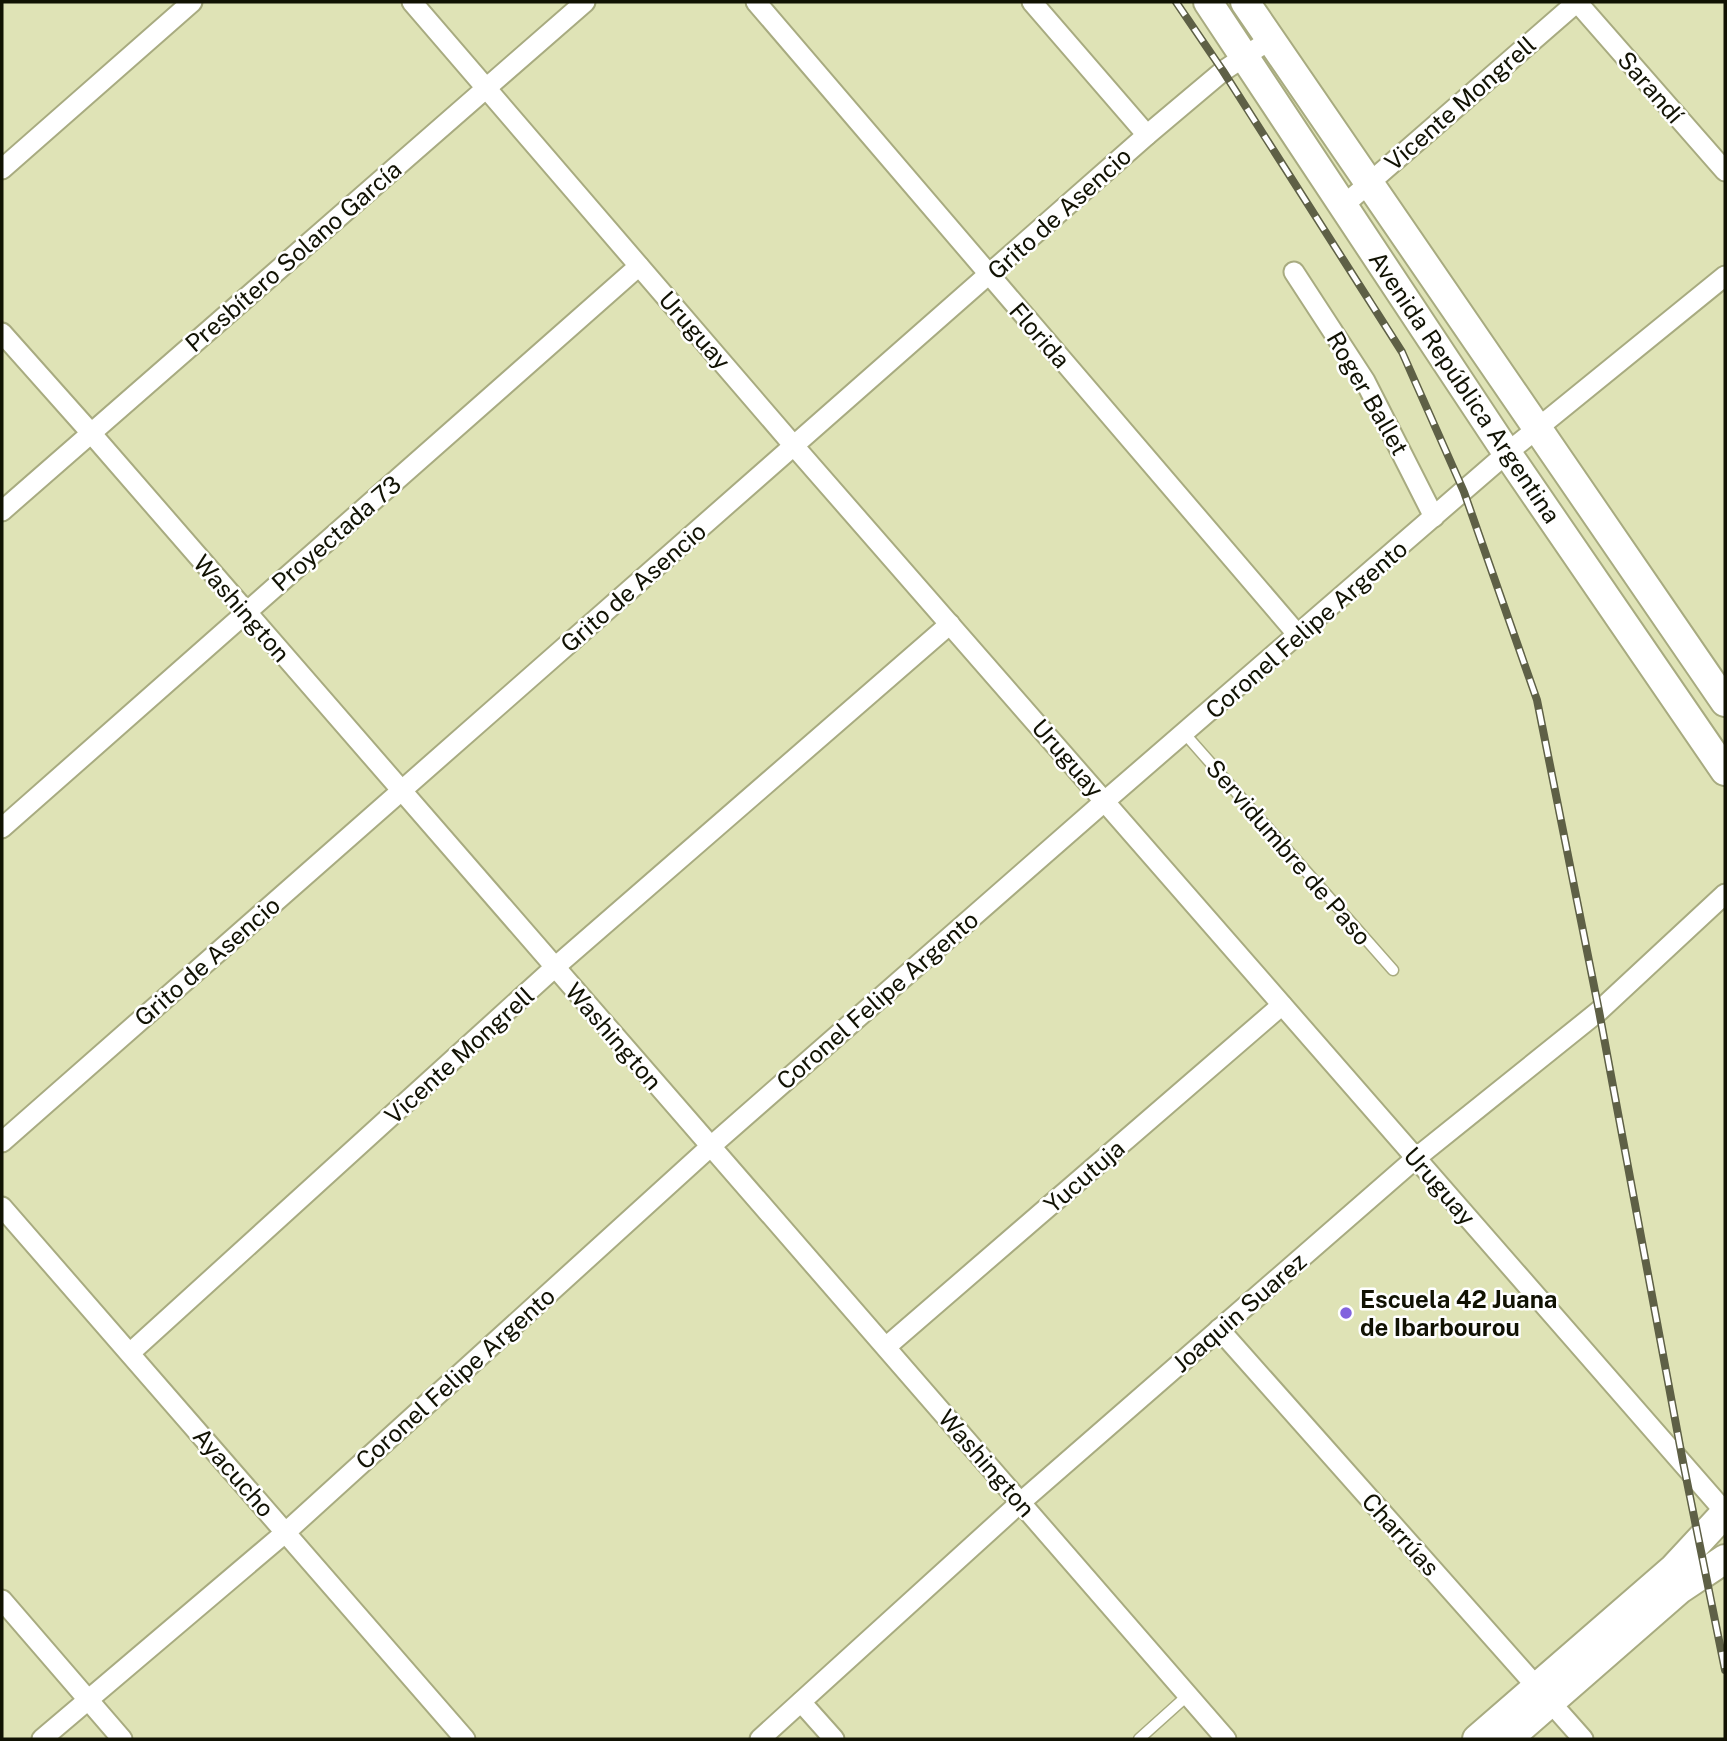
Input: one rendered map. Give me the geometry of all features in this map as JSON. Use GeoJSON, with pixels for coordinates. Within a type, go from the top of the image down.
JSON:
{"type":"FeatureCollection","features":[{"type":"Feature","properties":{"kind":"street"},"geometry":{"type":"LineString","coordinates":[[2,169],[192,2]]}},
{"type":"Feature","properties":{"kind":"street","name":"Uruguay"},"geometry":{"type":"LineString","coordinates":[[412,2],[794,446],[1725,1513]]}},
{"type":"Feature","properties":{"kind":"street","name":"Presbítero Solano García"},"geometry":{"type":"LineString","coordinates":[[2,511],[585,2]]}},
{"type":"Feature","properties":{"kind":"street","name":"Florida"},"geometry":{"type":"LineString","coordinates":[[756,2],[1298,635]]}},
{"type":"Feature","properties":{"kind":"street"},"geometry":{"type":"LineString","coordinates":[[1032,2],[1147,135]]}},
{"type":"Feature","properties":{"kind":"street","name":"Avenida República Argentina"},"geometry":{"type":"LineString","coordinates":[[1208,2],[1507,453],[1725,771]]}},
{"type":"Feature","properties":{"kind":"street","name":"Avenida República Argentina"},"geometry":{"type":"LineString","coordinates":[[1245,2],[1725,702]]}},
{"type":"Feature","properties":{"kind":"street","name":"Sarandí"},"geometry":{"type":"LineString","coordinates":[[1577,2],[1725,171]]}},
{"type":"Feature","properties":{"kind":"street","name":"Vicente Mongrell"},"geometry":{"type":"LineString","coordinates":[[1344,205],[1577,2]]}},
{"type":"Feature","properties":{"kind":"street","name":"Grito de Asencio"},"geometry":{"type":"LineString","coordinates":[[2,1142],[1147,135],[1223,71],[1271,39]]}},
{"type":"Feature","properties":{"kind":"street","name":"Proyectada 73"},"geometry":{"type":"LineString","coordinates":[[2,828],[639,266]]}},
{"type":"Feature","properties":{"kind":"street","name":"Roger Ballet"},"geometry":{"type":"LineString","coordinates":[[1294,272],[1366,381],[1434,517]]}},
{"type":"Feature","properties":{"kind":"street","name":"Coronel Felipe Argento"},"geometry":{"type":"LineString","coordinates":[[42,1739],[286,1532],[710,1147],[1105,801],[1507,453],[1725,276]]}},
{"type":"Feature","properties":{"kind":"street","name":"Washington"},"geometry":{"type":"LineString","coordinates":[[2,333],[886,1347],[1223,1738]]}},
{"type":"Feature","properties":{"kind":"street","name":"Vicente Mongrell"},"geometry":{"type":"LineString","coordinates":[[130,1353],[554,968],[950,624]]}},
{"type":"Feature","properties":{"kind":"street","name":"Joaquin Suarez"},"geometry":{"type":"LineString","coordinates":[[760,1739],[1021,1503],[1219,1329],[1416,1158],[1599,1011],[1725,894]]}},
{"type":"Feature","properties":{"kind":"street","name":"Yucutuja"},"geometry":{"type":"LineString","coordinates":[[886,1347],[1282,1005]]}},
{"type":"Feature","properties":{"kind":"street","name":"Ayacucho"},"geometry":{"type":"LineString","coordinates":[[2,1207],[465,1739]]}},
{"type":"Feature","properties":{"kind":"street","name":"Charrúas"},"geometry":{"type":"LineString","coordinates":[[1219,1329],[1583,1739]]}},
{"type":"Feature","properties":{"kind":"street"},"geometry":{"type":"LineString","coordinates":[[1508,1739],[1543,1694],[1674,1568],[1725,1513]]}},
{"type":"Feature","properties":{"kind":"street"},"geometry":{"type":"LineString","coordinates":[[1477,1739],[1543,1694],[1680,1589],[1725,1559]]}},
{"type":"Feature","properties":{"kind":"street"},"geometry":{"type":"LineString","coordinates":[[2,1600],[122,1739]]}},
{"type":"Feature","properties":{"kind":"street"},"geometry":{"type":"LineString","coordinates":[[801,1702],[834,1739]]}},
{"type":"Feature","properties":{"kind":"lane","name":"Servidumbre de Paso"},"geometry":{"type":"LineString","coordinates":[[1185,734],[1393,970]]}},
{"type":"Feature","properties":{"kind":"lane"},"geometry":{"type":"LineString","coordinates":[[1139,1739],[1188,1695]]}},
{"type":"Feature","properties":{"kind":"railway"},"geometry":{"type":"LineString","coordinates":[[1176,2],[1402,352],[1464,492],[1537,700],[1725,1670]]}},
{"type":"Feature","properties":{"kind":"place","name":"Escuela 42 Juana de Ibarbourou"},"geometry":{"type":"Point","coordinates":[1346,1313]}}]}
